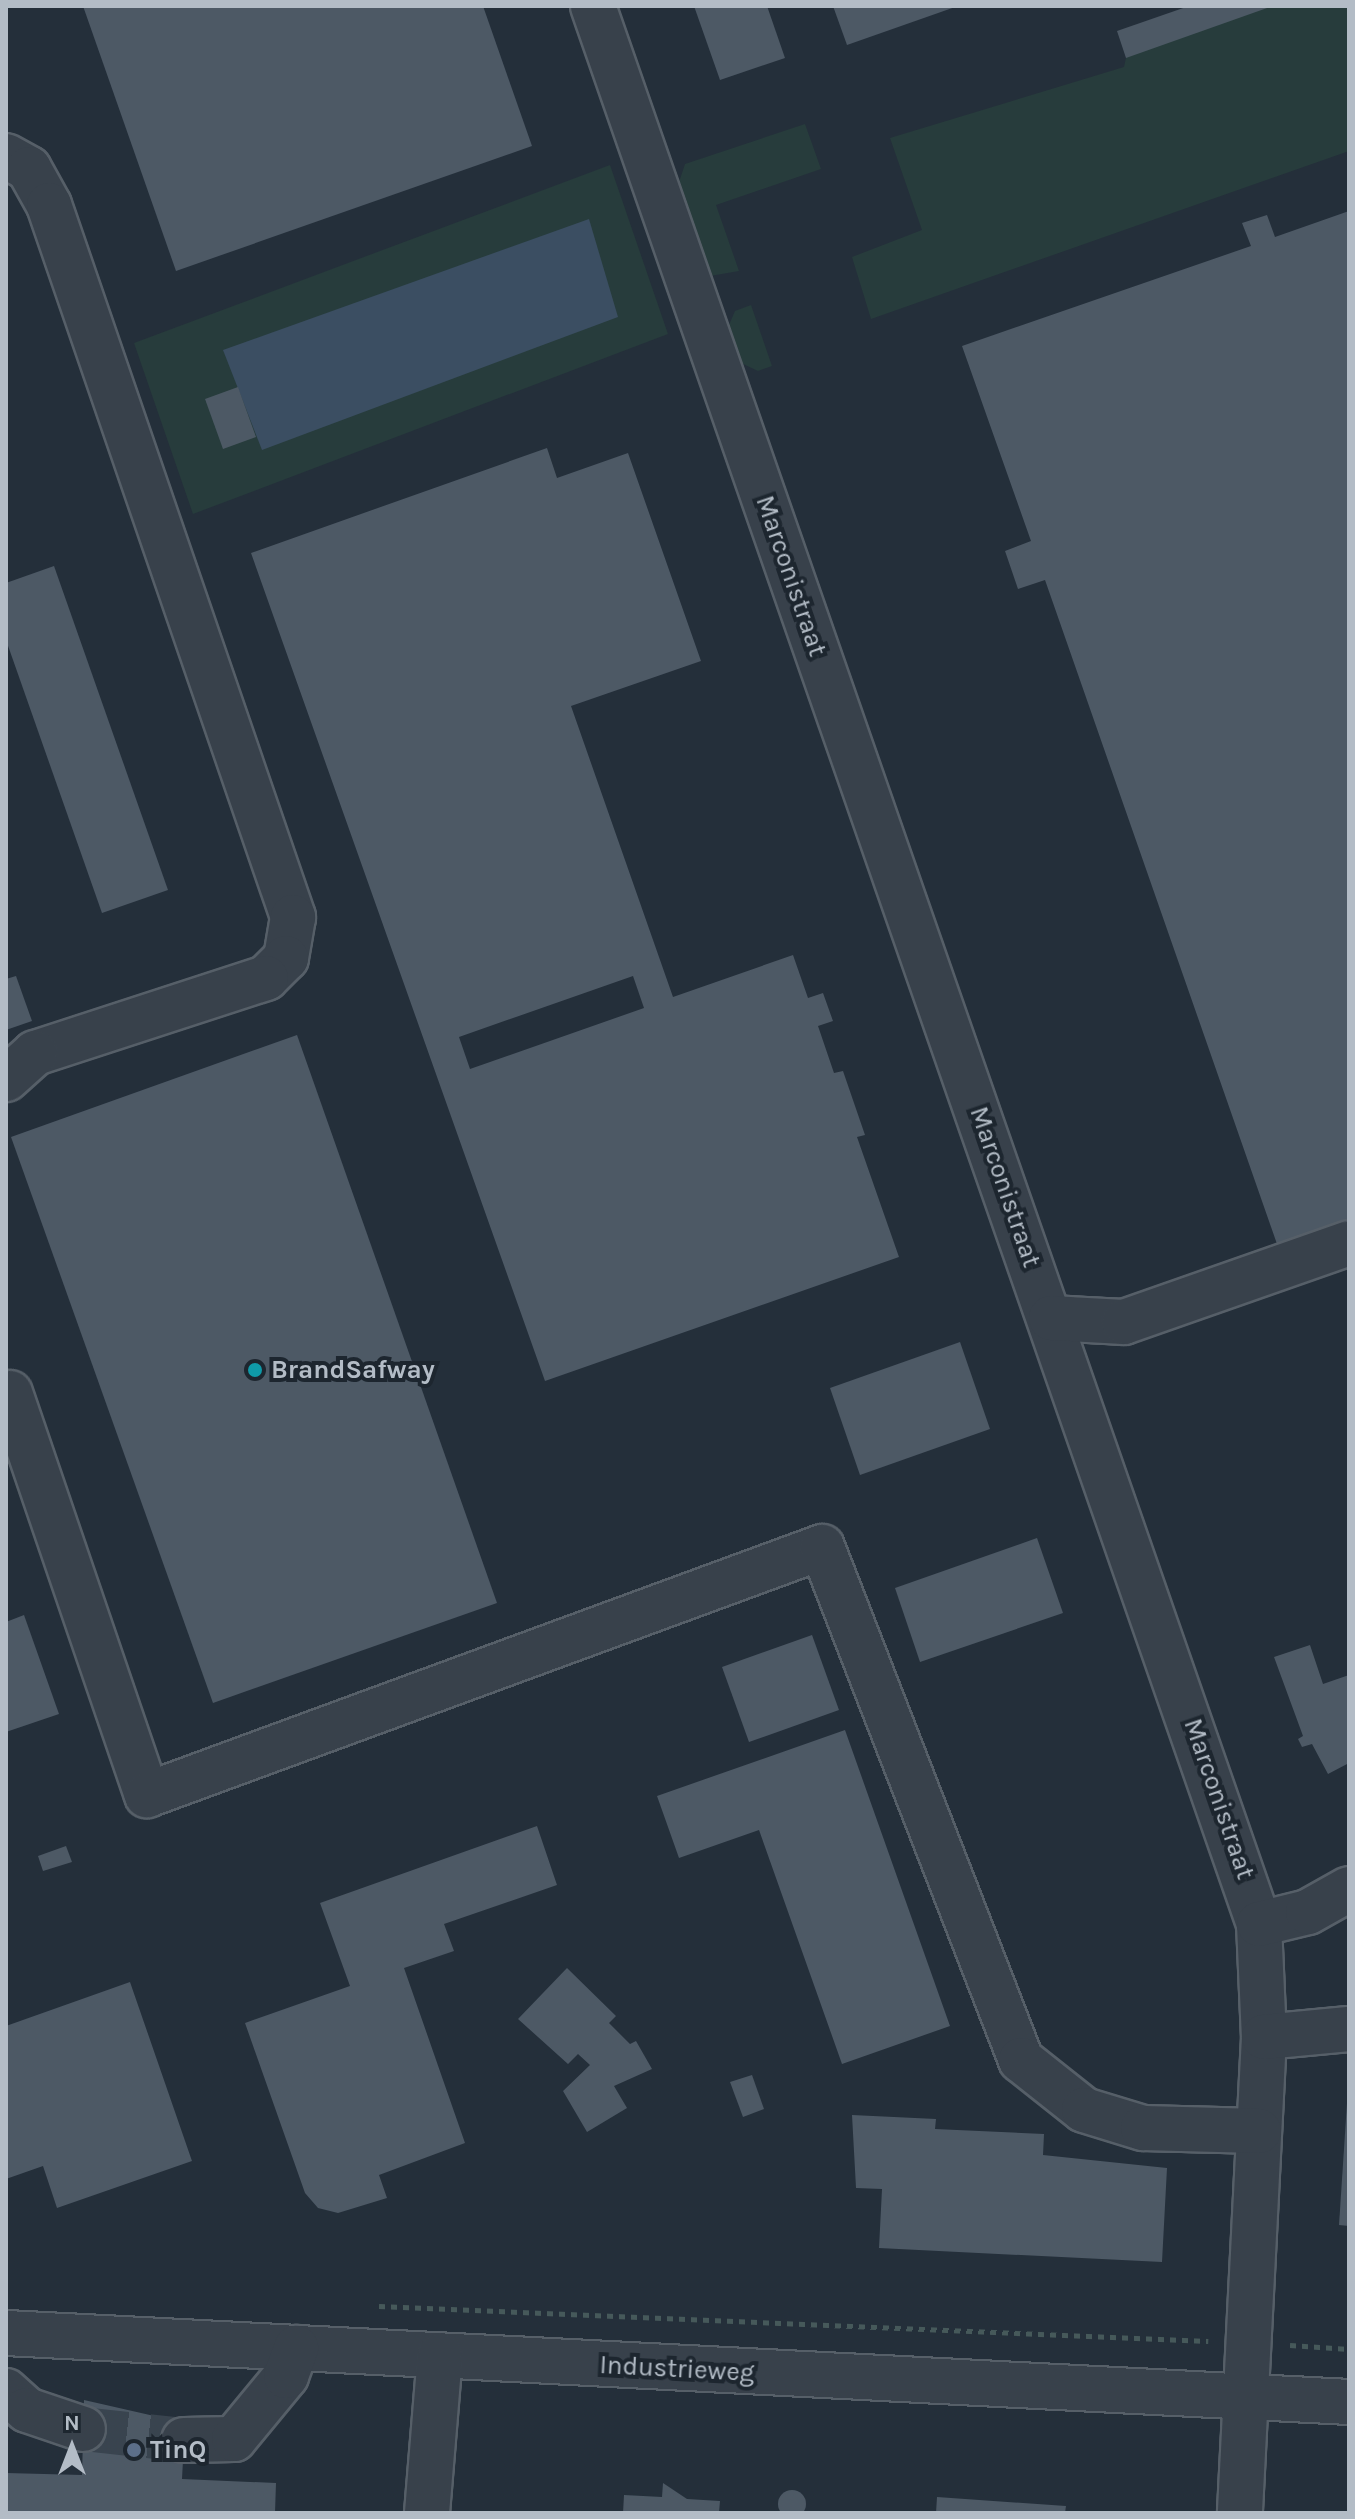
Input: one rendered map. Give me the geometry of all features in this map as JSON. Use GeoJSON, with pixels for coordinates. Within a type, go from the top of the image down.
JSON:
{"type":"FeatureCollection","features":[{"type":"Feature","properties":{"kind":"street","name":"Marconistraat"},"geometry":{"type":"LineString","coordinates":[[593,6],[1034,1305],[1259,1924],[1264,2037],[1240,2513]]}},
{"type":"Feature","properties":{"kind":"street"},"geometry":{"type":"LineString","coordinates":[[6,156],[29,169],[49,205],[293,917],[286,958],[266,978],[35,1053],[6,1079]]}},
{"type":"Feature","properties":{"kind":"street"},"geometry":{"type":"LineString","coordinates":[[1034,1305],[1124,1322],[1349,1243]]}},
{"type":"Feature","properties":{"kind":"street"},"geometry":{"type":"LineString","coordinates":[[10,1393],[147,1795],[822,1547],[1021,2060],[1084,2110],[1143,2128],[1259,2131]]}},
{"type":"Feature","properties":{"kind":"street"},"geometry":{"type":"LineString","coordinates":[[1259,1924],[1308,1912],[1349,1889]]}},
{"type":"Feature","properties":{"kind":"street"},"geometry":{"type":"LineString","coordinates":[[1264,2037],[1349,2029]]}},
{"type":"Feature","properties":{"kind":"street","name":"Industrieweg"},"geometry":{"type":"LineString","coordinates":[[6,2333],[1349,2402]]}},
{"type":"Feature","properties":{"kind":"street"},"geometry":{"type":"LineString","coordinates":[[184,2440],[234,2439],[286,2376],[296,2348]]}},
{"type":"Feature","properties":{"kind":"street"},"geometry":{"type":"LineString","coordinates":[[427,2513],[440,2356]]}},
{"type":"Feature","properties":{"kind":"street"},"geometry":{"type":"LineString","coordinates":[[6,2391],[27,2410],[83,2429]]}},
{"type":"Feature","properties":{"kind":"path","name":"Industrieweg"},"geometry":{"type":"LineString","coordinates":[[364,2307],[444,2304],[852,2329],[1349,2349]]}},
{"type":"Feature","properties":{"kind":"green space"},"geometry":{"type":"Polygon","coordinates":[[[1217,6],[1349,6],[1349,151],[871,319],[852,257],[922,230],[890,138],[1124,67],[1127,53],[1217,6]]]}},
{"type":"Feature","properties":{"kind":"green space"},"geometry":{"type":"Polygon","coordinates":[[[805,124],[821,169],[716,205],[739,271],[710,276],[679,182],[685,164],[805,124]]]}},
{"type":"Feature","properties":{"kind":"green space"},"geometry":{"type":"Polygon","coordinates":[[[610,165],[668,334],[193,514],[134,343],[610,165]]]}},
{"type":"Feature","properties":{"kind":"green space"},"geometry":{"type":"Polygon","coordinates":[[[751,305],[772,366],[758,371],[741,363],[729,325],[735,311],[751,305]]]}},
{"type":"Feature","properties":{"kind":"water"},"geometry":{"type":"Polygon","coordinates":[[[589,219],[618,317],[262,450],[223,350],[589,219]]]}},
{"type":"Feature","properties":{"kind":"building"},"geometry":{"type":"Polygon","coordinates":[[[83,6],[483,6],[532,146],[176,271],[83,6]]]}},
{"type":"Feature","properties":{"kind":"building"},"geometry":{"type":"Polygon","coordinates":[[[694,6],[767,6],[785,58],[720,80],[694,6]]]}},
{"type":"Feature","properties":{"kind":"building"},"geometry":{"type":"Polygon","coordinates":[[[833,6],[958,6],[847,45],[833,6]]]}},
{"type":"Feature","properties":{"kind":"building"},"geometry":{"type":"Polygon","coordinates":[[[1189,6],[1273,6],[1126,58],[1117,31],[1189,6]]]}},
{"type":"Feature","properties":{"kind":"building"},"geometry":{"type":"Polygon","coordinates":[[[1349,211],[1349,1219],[1277,1244],[1045,580],[1018,589],[1005,551],[1031,541],[962,346],[1251,246],[1242,223],[1267,215],[1275,237],[1349,211]]]}},
{"type":"Feature","properties":{"kind":"building"},"geometry":{"type":"Polygon","coordinates":[[[238,387],[256,437],[223,449],[205,399],[238,387]]]}},
{"type":"Feature","properties":{"kind":"building"},"geometry":{"type":"Polygon","coordinates":[[[547,448],[557,478],[628,453],[701,661],[571,706],[673,997],[793,955],[808,998],[823,993],[833,1021],[818,1026],[834,1073],[843,1071],[865,1135],[857,1137],[899,1257],[545,1381],[251,553],[547,448]],[[633,976],[459,1037],[470,1069],[644,1008],[633,976]]]}},
{"type":"Feature","properties":{"kind":"building"},"geometry":{"type":"Polygon","coordinates":[[[54,566],[168,890],[102,913],[6,640],[6,583],[54,566]]]}},
{"type":"Feature","properties":{"kind":"building"},"geometry":{"type":"Polygon","coordinates":[[[16,976],[32,1021],[6,1030],[6,979],[16,976]]]}},
{"type":"Feature","properties":{"kind":"building","name":"BrandSafway"},"geometry":{"type":"Polygon","coordinates":[[[297,1035],[497,1603],[213,1703],[11,1137],[297,1035]]]}},
{"type":"Feature","properties":{"kind":"building"},"geometry":{"type":"Polygon","coordinates":[[[960,1342],[990,1429],[860,1475],[830,1388],[960,1342]]]}},
{"type":"Feature","properties":{"kind":"building"},"geometry":{"type":"Polygon","coordinates":[[[1037,1538],[1063,1613],[920,1662],[895,1588],[1037,1538]]]}},
{"type":"Feature","properties":{"kind":"building"},"geometry":{"type":"Polygon","coordinates":[[[24,1615],[59,1714],[6,1732],[6,1622],[24,1615]]]}},
{"type":"Feature","properties":{"kind":"building"},"geometry":{"type":"Polygon","coordinates":[[[812,1635],[839,1710],[749,1742],[722,1667],[812,1635]]]}},
{"type":"Feature","properties":{"kind":"building"},"geometry":{"type":"Polygon","coordinates":[[[1310,1645],[1323,1684],[1349,1675],[1349,1763],[1328,1774],[1312,1744],[1302,1747],[1298,1739],[1303,1736],[1274,1657],[1310,1645]]]}},
{"type":"Feature","properties":{"kind":"building"},"geometry":{"type":"Polygon","coordinates":[[[845,1730],[950,2026],[842,2064],[759,1830],[679,1858],[657,1796],[845,1730]]]}},
{"type":"Feature","properties":{"kind":"building"},"geometry":{"type":"Polygon","coordinates":[[[537,1826],[557,1885],[444,1924],[454,1951],[404,1968],[465,2143],[379,2175],[387,2198],[338,2213],[318,2208],[305,2193],[245,2023],[350,1986],[320,1903],[537,1826]]]}},
{"type":"Feature","properties":{"kind":"building"},"geometry":{"type":"Polygon","coordinates":[[[66,1846],[72,1862],[43,1871],[38,1856],[66,1846]]]}},
{"type":"Feature","properties":{"kind":"building"},"geometry":{"type":"Polygon","coordinates":[[[567,1968],[616,2016],[609,2023],[630,2044],[636,2041],[652,2069],[614,2086],[627,2108],[587,2132],[563,2091],[590,2065],[578,2054],[568,2064],[518,2019],[567,1968]]]}},
{"type":"Feature","properties":{"kind":"building"},"geometry":{"type":"Polygon","coordinates":[[[130,1982],[192,2161],[57,2208],[43,2166],[6,2179],[6,2026],[130,1982]]]}},
{"type":"Feature","properties":{"kind":"building"},"geometry":{"type":"Polygon","coordinates":[[[752,2075],[764,2109],[743,2117],[730,2082],[752,2075]]]}},
{"type":"Feature","properties":{"kind":"building"},"geometry":{"type":"Polygon","coordinates":[[[1349,2103],[1349,2226],[1339,2225],[1349,2103]]]}},
{"type":"Feature","properties":{"kind":"building"},"geometry":{"type":"Polygon","coordinates":[[[852,2115],[936,2119],[935,2129],[1044,2134],[1043,2155],[1167,2168],[1162,2262],[879,2248],[882,2189],[856,2188],[852,2115]]]}},
{"type":"Feature","properties":{"kind":"building"},"geometry":{"type":"Polygon","coordinates":[[[84,2400],[185,2423],[182,2479],[276,2483],[275,2513],[6,2513],[6,2473],[82,2475],[84,2400]]]}},
{"type":"Feature","properties":{"kind":"building"},"geometry":{"type":"Polygon","coordinates":[[[663,2483],[687,2499],[720,2501],[719,2513],[623,2513],[624,2495],[662,2497],[663,2483]]]}},
{"type":"Feature","properties":{"kind":"building"},"geometry":{"type":"Polygon","coordinates":[[[792,2490],[802,2494],[806,2504],[802,2514],[792,2518],[782,2514],[778,2504],[782,2494],[792,2490]]]}},
{"type":"Feature","properties":{"kind":"building"},"geometry":{"type":"Polygon","coordinates":[[[937,2497],[1066,2506],[1065,2513],[936,2513],[937,2497]]]}},
{"type":"Feature","properties":{"kind":"tunnel"},"geometry":{"type":"LineString","coordinates":[[83,2429],[184,2440]]}},
{"type":"Feature","properties":{"kind":"place","name":"BrandSafway"},"geometry":{"type":"Point","coordinates":[255,1370]}},
{"type":"Feature","properties":{"kind":"place","name":"TinQ"},"geometry":{"type":"Point","coordinates":[134,2450]}}]}
